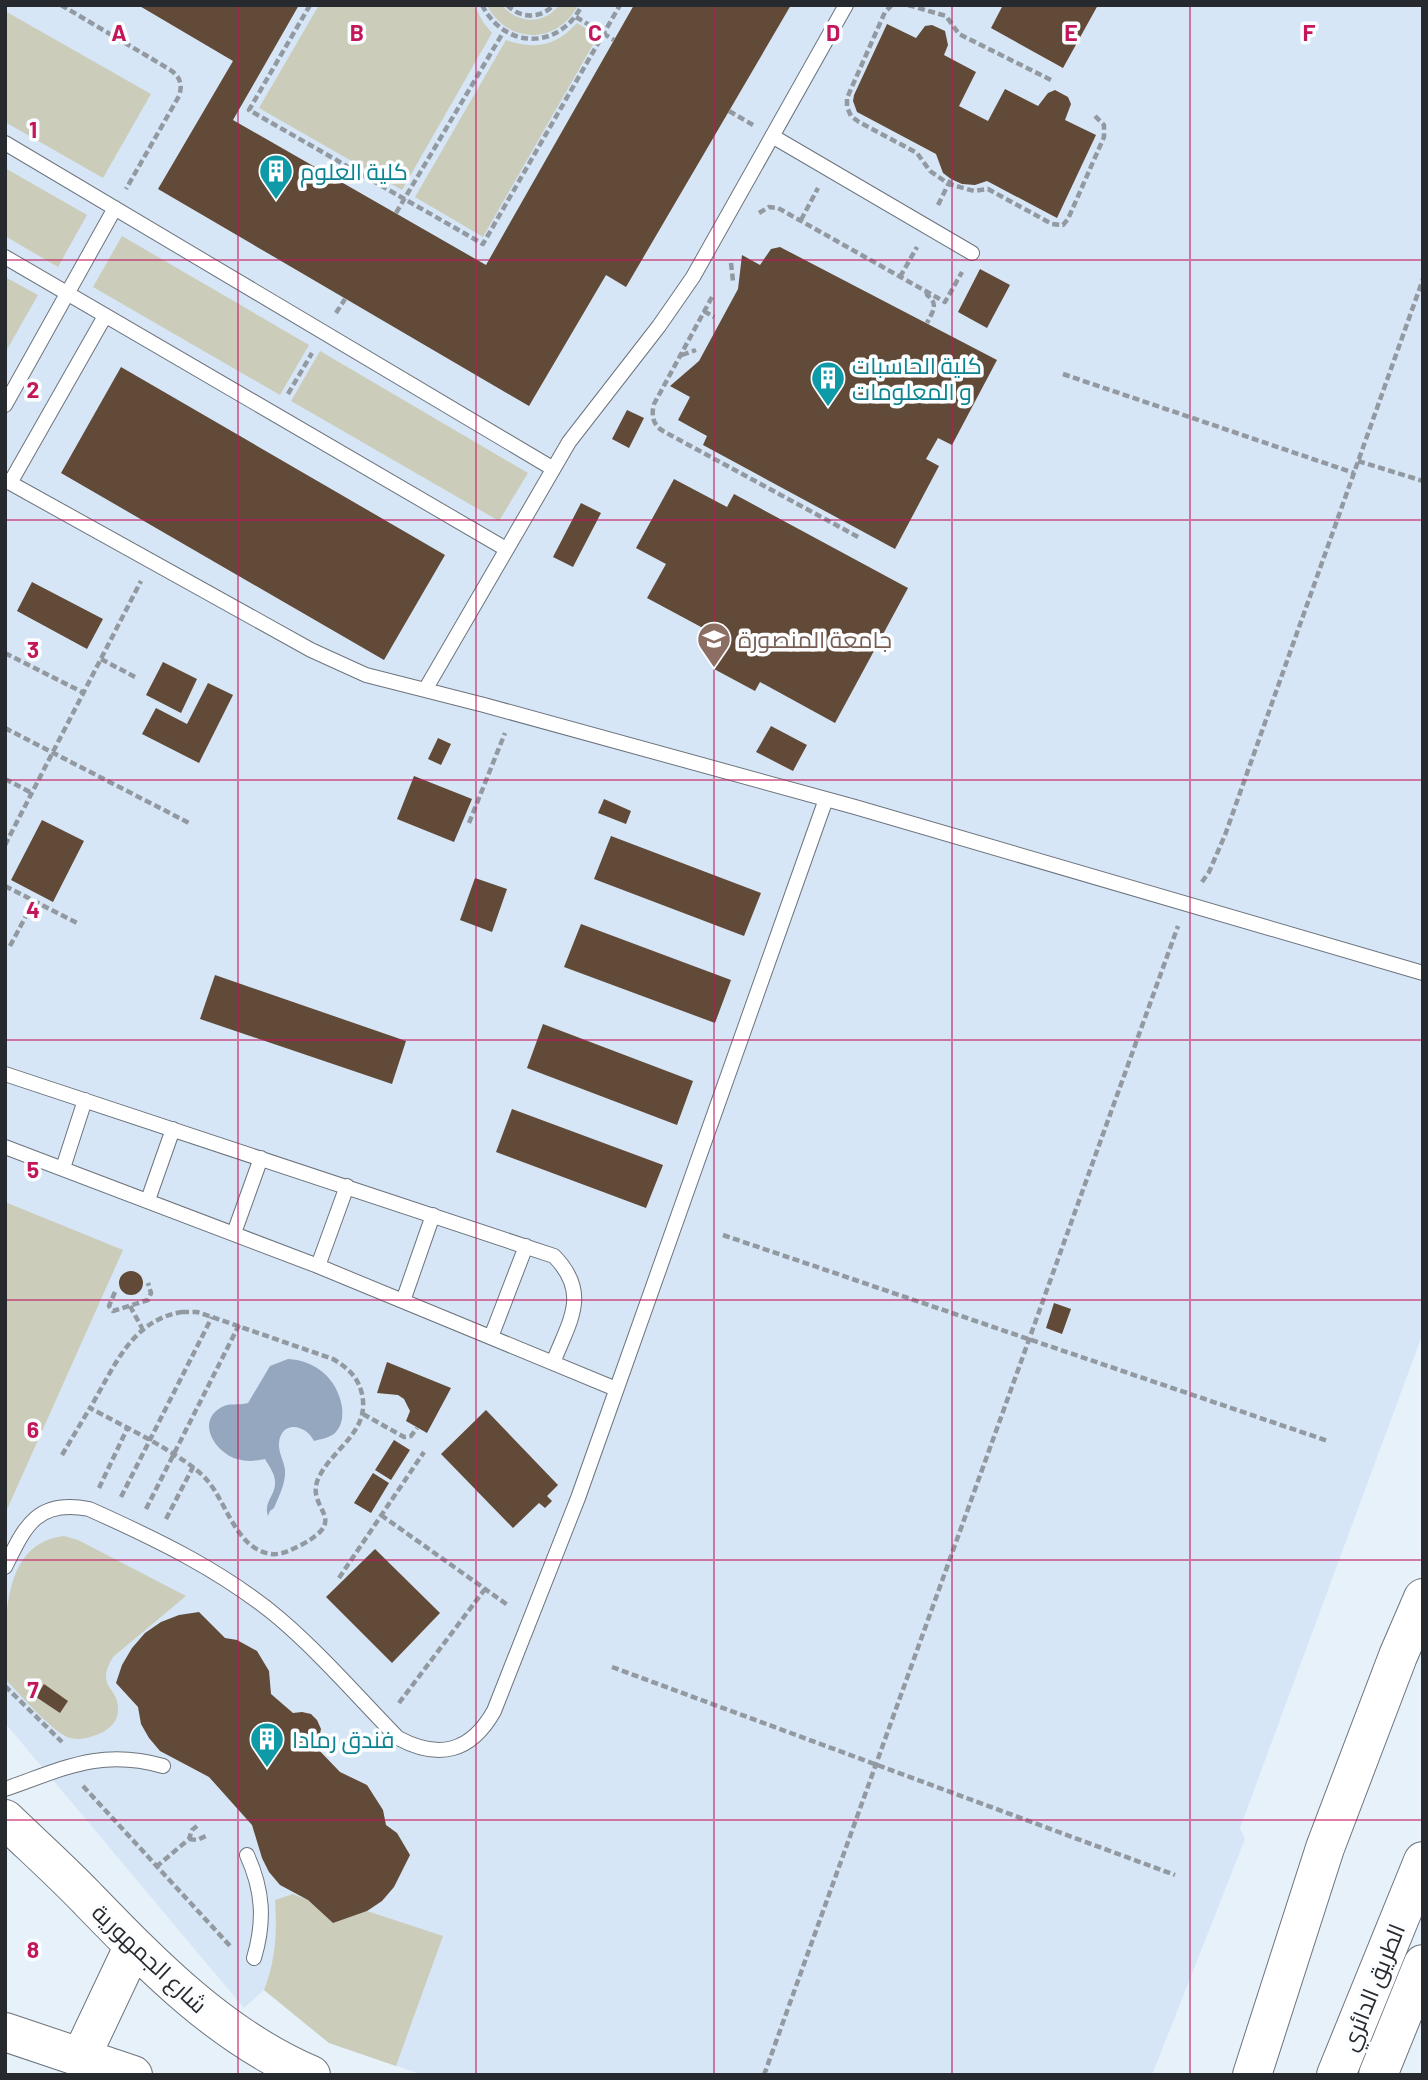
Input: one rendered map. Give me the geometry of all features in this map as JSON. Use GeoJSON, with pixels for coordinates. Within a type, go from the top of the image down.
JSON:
{"type":"FeatureCollection","features":[{"type":"Feature","properties":{"kind":"main road"},"geometry":{"type":"LineString","coordinates":[[1252,2075],[1325,1848],[1398,1656],[1423,1598]]}},
{"type":"Feature","properties":{"kind":"main road","name":"شارع الجمهورية"},"geometry":{"type":"LineString","coordinates":[[5,1819],[85,1895],[171,1984],[213,2017],[257,2046],[311,2075]]}},
{"type":"Feature","properties":{"kind":"main road","name":"الطريق الدائري"},"geometry":{"type":"LineString","coordinates":[[1336,2075],[1423,1861]]}},
{"type":"Feature","properties":{"kind":"main road"},"geometry":{"type":"LineString","coordinates":[[80,2057],[133,1947]]}},
{"type":"Feature","properties":{"kind":"main road","name":"الطريق الدائري"},"geometry":{"type":"LineString","coordinates":[[1384,2060],[1423,1964]]}},
{"type":"Feature","properties":{"kind":"main road"},"geometry":{"type":"LineString","coordinates":[[5,2032],[134,2075]]}},
{"type":"Feature","properties":{"kind":"lane"},"geometry":{"type":"LineString","coordinates":[[425,690],[552,468],[693,277],[846,5]]}},
{"type":"Feature","properties":{"kind":"lane"},"geometry":{"type":"LineString","coordinates":[[772,136],[972,253]]}},
{"type":"Feature","properties":{"kind":"lane"},"geometry":{"type":"LineString","coordinates":[[5,143],[552,468]]}},
{"type":"Feature","properties":{"kind":"lane"},"geometry":{"type":"LineString","coordinates":[[5,405],[115,208]]}},
{"type":"Feature","properties":{"kind":"lane"},"geometry":{"type":"LineString","coordinates":[[5,257],[506,549]]}},
{"type":"Feature","properties":{"kind":"lane"},"geometry":{"type":"LineString","coordinates":[[105,316],[8,482],[338,664],[396,684],[514,713],[825,799],[1423,973]]}},
{"type":"Feature","properties":{"kind":"lane"},"geometry":{"type":"LineString","coordinates":[[5,1567],[27,1525],[40,1514],[55,1508],[72,1506],[89,1509],[185,1555],[248,1595],[306,1643],[398,1738],[415,1747],[433,1751],[453,1748],[470,1741],[484,1727],[494,1711],[578,1498],[825,799]]}},
{"type":"Feature","properties":{"kind":"lane"},"geometry":{"type":"LineString","coordinates":[[5,1074],[554,1256],[568,1269],[575,1287],[575,1306],[553,1363]]}},
{"type":"Feature","properties":{"kind":"lane"},"geometry":{"type":"LineString","coordinates":[[62,1168],[85,1100]]}},
{"type":"Feature","properties":{"kind":"lane"},"geometry":{"type":"LineString","coordinates":[[148,1200],[173,1129]]}},
{"type":"Feature","properties":{"kind":"lane"},"geometry":{"type":"LineString","coordinates":[[5,1147],[234,1233],[616,1389]]}},
{"type":"Feature","properties":{"kind":"lane"},"geometry":{"type":"LineString","coordinates":[[234,1233],[261,1158]]}},
{"type":"Feature","properties":{"kind":"lane"},"geometry":{"type":"LineString","coordinates":[[317,1266],[347,1186]]}},
{"type":"Feature","properties":{"kind":"lane"},"geometry":{"type":"LineString","coordinates":[[403,1301],[433,1215]]}},
{"type":"Feature","properties":{"kind":"lane"},"geometry":{"type":"LineString","coordinates":[[491,1337],[526,1246]]}},
{"type":"Feature","properties":{"kind":"lane"},"geometry":{"type":"LineString","coordinates":[[5,1789],[100,1758],[121,1758],[163,1766]]}},
{"type":"Feature","properties":{"kind":"lane"},"geometry":{"type":"LineString","coordinates":[[247,1855],[256,1874],[261,1895],[260,1938],[254,1958]]}},
{"type":"Feature","properties":{"kind":"path"},"geometry":{"type":"LineString","coordinates":[[61,5],[175,72],[181,84],[179,96],[115,208]]}},
{"type":"Feature","properties":{"kind":"path"},"geometry":{"type":"LineString","coordinates":[[310,5],[249,110],[483,244],[620,5]]}},
{"type":"Feature","properties":{"kind":"path"},"geometry":{"type":"LineString","coordinates":[[482,5],[491,21],[519,38],[543,38],[565,28],[576,17],[582,5]]}},
{"type":"Feature","properties":{"kind":"path"},"geometry":{"type":"LineString","coordinates":[[507,5],[514,12],[525,16],[547,12],[554,5]]}},
{"type":"Feature","properties":{"kind":"path"},"geometry":{"type":"LineString","coordinates":[[892,5],[885,12],[860,68],[847,98],[847,107],[851,116],[859,122],[917,153],[930,171],[949,184],[974,191],[988,189],[1052,225],[1063,225],[1104,137],[1104,125],[1095,116]]}},
{"type":"Feature","properties":{"kind":"path"},"geometry":{"type":"LineString","coordinates":[[908,5],[946,16],[959,34],[1051,80]]}},
{"type":"Feature","properties":{"kind":"path"},"geometry":{"type":"LineString","coordinates":[[576,17],[614,40]]}},
{"type":"Feature","properties":{"kind":"path"},"geometry":{"type":"LineString","coordinates":[[396,213],[504,31]]}},
{"type":"Feature","properties":{"kind":"path"},"geometry":{"type":"LineString","coordinates":[[801,220],[829,169]]}},
{"type":"Feature","properties":{"kind":"path"},"geometry":{"type":"LineString","coordinates":[[756,216],[769,207],[778,208],[945,302],[972,253]]}},
{"type":"Feature","properties":{"kind":"path"},"geometry":{"type":"LineString","coordinates":[[724,275],[737,251]]}},
{"type":"Feature","properties":{"kind":"path"},"geometry":{"type":"LineString","coordinates":[[731,263],[733,281]]}},
{"type":"Feature","properties":{"kind":"path"},"geometry":{"type":"LineString","coordinates":[[764,2075],[1186,904],[1209,872],[1225,835],[1423,279]]}},
{"type":"Feature","properties":{"kind":"path"},"geometry":{"type":"LineString","coordinates":[[718,287],[654,404],[653,416],[658,428],[860,538]]}},
{"type":"Feature","properties":{"kind":"path"},"geometry":{"type":"LineString","coordinates":[[927,292],[935,306],[927,323]]}},
{"type":"Feature","properties":{"kind":"path"},"geometry":{"type":"LineString","coordinates":[[276,415],[345,299]]}},
{"type":"Feature","properties":{"kind":"path"},"geometry":{"type":"LineString","coordinates":[[681,355],[696,350]]}},
{"type":"Feature","properties":{"kind":"path"},"geometry":{"type":"LineString","coordinates":[[1063,374],[1354,473]]}},
{"type":"Feature","properties":{"kind":"path"},"geometry":{"type":"LineString","coordinates":[[1358,461],[1423,481]]}},
{"type":"Feature","properties":{"kind":"path"},"geometry":{"type":"LineString","coordinates":[[5,845],[151,562]]}},
{"type":"Feature","properties":{"kind":"path"},"geometry":{"type":"LineString","coordinates":[[5,653],[84,693]]}},
{"type":"Feature","properties":{"kind":"path"},"geometry":{"type":"LineString","coordinates":[[101,659],[135,677]]}},
{"type":"Feature","properties":{"kind":"path"},"geometry":{"type":"LineString","coordinates":[[469,823],[514,713]]}},
{"type":"Feature","properties":{"kind":"path"},"geometry":{"type":"LineString","coordinates":[[5,728],[191,824]]}},
{"type":"Feature","properties":{"kind":"path"},"geometry":{"type":"LineString","coordinates":[[5,779],[32,793]]}},
{"type":"Feature","properties":{"kind":"path"},"geometry":{"type":"LineString","coordinates":[[5,886],[77,923]]}},
{"type":"Feature","properties":{"kind":"path"},"geometry":{"type":"LineString","coordinates":[[10,946],[34,901]]}},
{"type":"Feature","properties":{"kind":"path"},"geometry":{"type":"LineString","coordinates":[[723,1236],[1328,1441]]}},
{"type":"Feature","properties":{"kind":"path"},"geometry":{"type":"LineString","coordinates":[[115,1292],[109,1306],[111,1310],[145,1302],[151,1297],[148,1283]]}},
{"type":"Feature","properties":{"kind":"path"},"geometry":{"type":"LineString","coordinates":[[130,1306],[142,1328]]}},
{"type":"Feature","properties":{"kind":"path"},"geometry":{"type":"LineString","coordinates":[[62,1455],[90,1408],[134,1336],[154,1320],[175,1313],[197,1312],[333,1359],[345,1366],[354,1376],[361,1388],[363,1401],[363,1414],[354,1434],[323,1470],[316,1483],[317,1499],[326,1520],[320,1534],[285,1553],[272,1554],[248,1543],[208,1481],[192,1467],[90,1408]]}},
{"type":"Feature","properties":{"kind":"path"},"geometry":{"type":"LineString","coordinates":[[123,1493],[212,1317]]}},
{"type":"Feature","properties":{"kind":"path"},"geometry":{"type":"LineString","coordinates":[[148,1506],[239,1325]]}},
{"type":"Feature","properties":{"kind":"path"},"geometry":{"type":"LineString","coordinates":[[363,1414],[404,1437],[411,1436],[416,1428]]}},
{"type":"Feature","properties":{"kind":"path"},"geometry":{"type":"LineString","coordinates":[[101,1482],[127,1429]]}},
{"type":"Feature","properties":{"kind":"path"},"geometry":{"type":"LineString","coordinates":[[339,1578],[424,1452]]}},
{"type":"Feature","properties":{"kind":"path"},"geometry":{"type":"LineString","coordinates":[[167,1516],[192,1467]]}},
{"type":"Feature","properties":{"kind":"path"},"geometry":{"type":"LineString","coordinates":[[381,1515],[530,1620]]}},
{"type":"Feature","properties":{"kind":"path"},"geometry":{"type":"LineString","coordinates":[[384,1724],[485,1588]]}},
{"type":"Feature","properties":{"kind":"path"},"geometry":{"type":"LineString","coordinates":[[612,1667],[1175,1875]]}},
{"type":"Feature","properties":{"kind":"path"},"geometry":{"type":"LineString","coordinates":[[5,1686],[69,1749],[79,1763],[80,1778],[86,1791],[231,1946],[254,1958]]}},
{"type":"Feature","properties":{"kind":"path"},"geometry":{"type":"LineString","coordinates":[[156,1867],[189,1839],[192,1830],[197,1826]]}},
{"type":"Feature","properties":{"kind":"path"},"geometry":{"type":"LineString","coordinates":[[189,1839],[197,1840],[208,1835]]}},
{"type":"Feature","properties":{"kind":"shaded area","name":"جامعة المنصورة"},"geometry":{"type":"Polygon","coordinates":[[[5,5],[1423,5],[1423,1333],[1240,1828],[1245,1839],[1152,2075],[423,2075],[329,2043],[264,1990],[244,2008],[5,1723],[5,5]]]}},
{"type":"Feature","properties":{"kind":"shaded area"},"geometry":{"type":"Polygon","coordinates":[[[288,1359],[308,1363],[331,1380],[340,1397],[342,1418],[335,1433],[314,1441],[300,1428],[284,1431],[279,1446],[285,1470],[284,1480],[274,1508],[268,1516],[267,1507],[275,1482],[265,1459],[244,1461],[229,1456],[212,1437],[210,1421],[213,1414],[223,1406],[248,1403],[270,1366],[288,1359]]]}},
{"type":"Feature","properties":{"kind":"green space"},"geometry":{"type":"Polygon","coordinates":[[[319,5],[474,5],[492,33],[402,190],[259,108],[319,5]]]}},
{"type":"Feature","properties":{"kind":"green space"},"geometry":{"type":"Polygon","coordinates":[[[487,5],[502,5],[515,16],[531,20],[546,16],[559,5],[578,5],[558,28],[532,35],[507,28],[487,5]]]}},
{"type":"Feature","properties":{"kind":"green space"},"geometry":{"type":"Polygon","coordinates":[[[5,11],[151,94],[103,178],[5,122],[5,11]]]}},
{"type":"Feature","properties":{"kind":"green space"},"geometry":{"type":"Polygon","coordinates":[[[577,23],[598,36],[483,237],[415,197],[506,40],[527,45],[545,44],[561,37],[577,23]]]}},
{"type":"Feature","properties":{"kind":"green space"},"geometry":{"type":"Polygon","coordinates":[[[5,168],[87,215],[58,267],[5,236],[5,168]]]}},
{"type":"Feature","properties":{"kind":"green space"},"geometry":{"type":"Polygon","coordinates":[[[122,236],[309,345],[280,395],[93,287],[122,236]]]}},
{"type":"Feature","properties":{"kind":"green space"},"geometry":{"type":"Polygon","coordinates":[[[5,277],[38,295],[5,353],[5,277]]]}},
{"type":"Feature","properties":{"kind":"green space"},"geometry":{"type":"Polygon","coordinates":[[[320,351],[528,473],[499,521],[291,401],[320,351]]]}},
{"type":"Feature","properties":{"kind":"green space"},"geometry":{"type":"Polygon","coordinates":[[[5,1202],[123,1250],[5,1514],[5,1202]]]}},
{"type":"Feature","properties":{"kind":"green space"},"geometry":{"type":"Polygon","coordinates":[[[64,1536],[78,1540],[186,1596],[113,1657],[106,1680],[117,1700],[116,1719],[105,1731],[82,1739],[70,1738],[55,1729],[5,1679],[7,1612],[10,1590],[17,1570],[28,1554],[43,1542],[64,1536]]]}},
{"type":"Feature","properties":{"kind":"green space"},"geometry":{"type":"Polygon","coordinates":[[[293,1894],[308,1900],[333,1923],[367,1911],[443,1936],[396,2066],[329,2043],[264,1990],[275,1946],[275,1900],[293,1894]]]}},
{"type":"Feature","properties":{"kind":"building","name":"كلية العلوم"},"geometry":{"type":"Polygon","coordinates":[[[138,5],[299,5],[233,120],[486,265],[634,5],[791,5],[626,287],[606,275],[529,406],[158,189],[233,61],[138,5]]]}},
{"type":"Feature","properties":{"kind":"building"},"geometry":{"type":"Polygon","coordinates":[[[1003,5],[1098,5],[1063,68],[991,28],[1003,5]]]}},
{"type":"Feature","properties":{"kind":"building"},"geometry":{"type":"Polygon","coordinates":[[[887,24],[916,38],[925,26],[932,25],[945,31],[948,45],[944,55],[976,72],[959,106],[988,121],[1005,89],[1038,106],[1048,93],[1055,90],[1068,97],[1071,104],[1065,120],[1096,135],[1057,218],[987,181],[975,185],[962,184],[951,179],[943,173],[936,154],[857,112],[854,95],[887,24]]]}},
{"type":"Feature","properties":{"kind":"building","name":"كلية الحاسبات و المعلومات"},"geometry":{"type":"Polygon","coordinates":[[[780,247],[997,360],[952,445],[938,438],[926,459],[939,466],[895,549],[703,445],[707,436],[678,420],[690,397],[670,386],[699,361],[738,289],[742,255],[760,265],[771,249],[780,247]]]}},
{"type":"Feature","properties":{"kind":"building"},"geometry":{"type":"Polygon","coordinates":[[[980,269],[1010,285],[987,328],[958,312],[980,269]]]}},
{"type":"Feature","properties":{"kind":"building"},"geometry":{"type":"Polygon","coordinates":[[[121,367],[445,555],[384,660],[61,473],[121,367]]]}},
{"type":"Feature","properties":{"kind":"building"},"geometry":{"type":"Polygon","coordinates":[[[627,410],[644,418],[629,448],[612,439],[627,410]]]}},
{"type":"Feature","properties":{"kind":"building"},"geometry":{"type":"Polygon","coordinates":[[[674,479],[727,507],[734,494],[908,588],[835,723],[760,682],[755,691],[714,669],[729,642],[647,598],[666,564],[636,548],[674,479]]]}},
{"type":"Feature","properties":{"kind":"building"},"geometry":{"type":"Polygon","coordinates":[[[581,503],[601,513],[573,567],[553,557],[581,503]]]}},
{"type":"Feature","properties":{"kind":"building"},"geometry":{"type":"Polygon","coordinates":[[[32,582],[103,619],[87,649],[17,611],[32,582]]]}},
{"type":"Feature","properties":{"kind":"building"},"geometry":{"type":"Polygon","coordinates":[[[163,662],[197,679],[181,713],[146,695],[163,662]]]}},
{"type":"Feature","properties":{"kind":"building"},"geometry":{"type":"Polygon","coordinates":[[[208,683],[233,695],[199,763],[142,734],[156,708],[187,724],[208,683]]]}},
{"type":"Feature","properties":{"kind":"building"},"geometry":{"type":"Polygon","coordinates":[[[771,726],[807,745],[793,771],[756,752],[771,726]]]}},
{"type":"Feature","properties":{"kind":"building"},"geometry":{"type":"Polygon","coordinates":[[[438,738],[451,744],[441,765],[428,759],[438,738]]]}},
{"type":"Feature","properties":{"kind":"building"},"geometry":{"type":"Polygon","coordinates":[[[414,776],[472,799],[454,842],[397,819],[414,776]]]}},
{"type":"Feature","properties":{"kind":"building"},"geometry":{"type":"Polygon","coordinates":[[[604,799],[631,811],[626,824],[598,813],[604,799]]]}},
{"type":"Feature","properties":{"kind":"building"},"geometry":{"type":"Polygon","coordinates":[[[42,820],[84,841],[53,902],[11,880],[42,820]]]}},
{"type":"Feature","properties":{"kind":"building"},"geometry":{"type":"Polygon","coordinates":[[[611,836],[761,893],[744,936],[594,879],[611,836]]]}},
{"type":"Feature","properties":{"kind":"building"},"geometry":{"type":"Polygon","coordinates":[[[475,878],[507,889],[492,932],[460,920],[475,878]]]}},
{"type":"Feature","properties":{"kind":"building"},"geometry":{"type":"Polygon","coordinates":[[[581,924],[731,980],[715,1023],[564,967],[581,924]]]}},
{"type":"Feature","properties":{"kind":"building"},"geometry":{"type":"Polygon","coordinates":[[[215,975],[406,1041],[392,1084],[200,1019],[215,975]]]}},
{"type":"Feature","properties":{"kind":"building"},"geometry":{"type":"Polygon","coordinates":[[[543,1024],[693,1081],[677,1125],[527,1068],[543,1024]]]}},
{"type":"Feature","properties":{"kind":"building"},"geometry":{"type":"Polygon","coordinates":[[[512,1109],[663,1165],[646,1208],[496,1152],[512,1109]]]}},
{"type":"Feature","properties":{"kind":"building"},"geometry":{"type":"Polygon","coordinates":[[[131,1271],[140,1274],[143,1283],[140,1292],[131,1295],[122,1292],[119,1283],[122,1274],[131,1271]]]}},
{"type":"Feature","properties":{"kind":"building"},"geometry":{"type":"Polygon","coordinates":[[[1054,1303],[1071,1309],[1062,1334],[1046,1328],[1054,1303]]]}},
{"type":"Feature","properties":{"kind":"building"},"geometry":{"type":"Polygon","coordinates":[[[387,1362],[451,1388],[427,1433],[406,1421],[410,1411],[404,1399],[398,1395],[377,1393],[387,1362]]]}},
{"type":"Feature","properties":{"kind":"building"},"geometry":{"type":"Polygon","coordinates":[[[486,1410],[558,1485],[547,1496],[552,1501],[545,1508],[539,1503],[513,1528],[441,1454],[486,1410]]]}},
{"type":"Feature","properties":{"kind":"building"},"geometry":{"type":"Polygon","coordinates":[[[394,1440],[410,1450],[391,1480],[375,1470],[394,1440]]]}},
{"type":"Feature","properties":{"kind":"building"},"geometry":{"type":"Polygon","coordinates":[[[373,1473],[389,1483],[371,1513],[354,1503],[373,1473]]]}},
{"type":"Feature","properties":{"kind":"building"},"geometry":{"type":"Polygon","coordinates":[[[375,1549],[440,1613],[392,1663],[326,1597],[375,1549]]]}},
{"type":"Feature","properties":{"kind":"building","name":"فندق رمادا"},"geometry":{"type":"Polygon","coordinates":[[[199,1612],[225,1638],[237,1640],[257,1651],[269,1671],[271,1694],[293,1713],[311,1714],[317,1720],[321,1729],[314,1745],[340,1772],[367,1785],[383,1810],[386,1825],[397,1833],[410,1855],[394,1887],[382,1901],[367,1911],[333,1923],[308,1900],[280,1885],[262,1858],[252,1825],[209,1777],[160,1751],[141,1724],[138,1707],[116,1683],[122,1665],[145,1633],[161,1622],[179,1615],[199,1612]]]}},
{"type":"Feature","properties":{"kind":"building"},"geometry":{"type":"Polygon","coordinates":[[[44,1684],[68,1701],[60,1713],[36,1697],[44,1684]]]}},
{"type":"Feature","properties":{"kind":"place","name":"كلية العلوم"},"geometry":{"type":"Point","coordinates":[276,201]}},
{"type":"Feature","properties":{"kind":"place","name":"كلية الحاسبات و المعلومات"},"geometry":{"type":"Point","coordinates":[828,408]}},
{"type":"Feature","properties":{"kind":"place","name":"جامعة المنصورة"},"geometry":{"type":"Point","coordinates":[714,669]}},
{"type":"Feature","properties":{"kind":"place","name":"فندق رمادا"},"geometry":{"type":"Point","coordinates":[267,1769]}}]}
